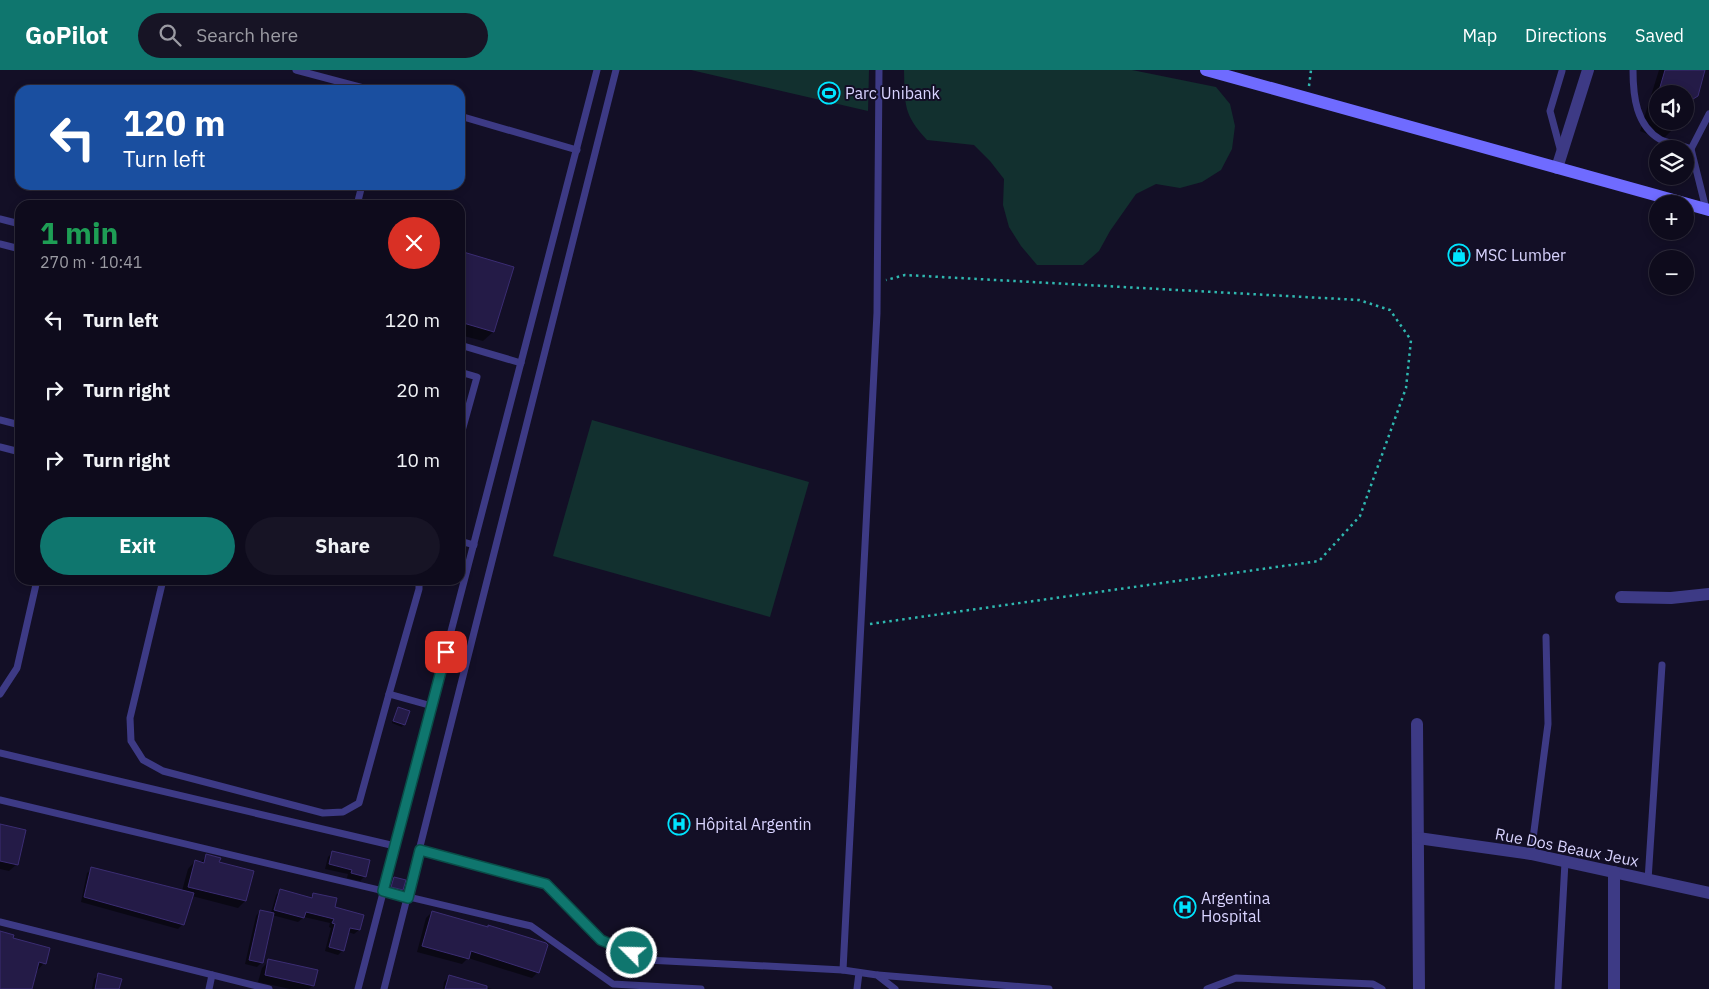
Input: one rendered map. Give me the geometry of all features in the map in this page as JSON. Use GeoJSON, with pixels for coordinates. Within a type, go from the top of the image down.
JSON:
{"type":"FeatureCollection","features":[{"type":"Feature","properties":{"kind":"main road"},"geometry":{"type":"LineString","coordinates":[[1206,70],[1707,209]]}},
{"type":"Feature","properties":{"kind":"street"},"geometry":{"type":"LineString","coordinates":[[1557,168],[1588,70]]}},
{"type":"Feature","properties":{"kind":"street"},"geometry":{"type":"LineString","coordinates":[[1621,596],[1671,598],[1709,594]]}},
{"type":"Feature","properties":{"kind":"street"},"geometry":{"type":"LineString","coordinates":[[1417,724],[1419,989]]}},
{"type":"Feature","properties":{"kind":"street","name":"Rue Dos Beaux Jeux"},"geometry":{"type":"LineString","coordinates":[[1418,838],[1531,854],[1709,893]]}},
{"type":"Feature","properties":{"kind":"street"},"geometry":{"type":"LineString","coordinates":[[1614,872],[1614,989]]}},
{"type":"Feature","properties":{"kind":"lane"},"geometry":{"type":"LineString","coordinates":[[296,70],[352,85]]}},
{"type":"Feature","properties":{"kind":"lane"},"geometry":{"type":"LineString","coordinates":[[465,579],[598,70]]}},
{"type":"Feature","properties":{"kind":"lane"},"geometry":{"type":"LineString","coordinates":[[384,989],[616,70]]}},
{"type":"Feature","properties":{"kind":"lane"},"geometry":{"type":"LineString","coordinates":[[843,970],[877,282],[879,70]]}},
{"type":"Feature","properties":{"kind":"lane"},"geometry":{"type":"LineString","coordinates":[[1633,70],[1636,107],[1647,131],[1660,140]]}},
{"type":"Feature","properties":{"kind":"lane"},"geometry":{"type":"LineString","coordinates":[[1562,71],[1550,111],[1562,153]]}},
{"type":"Feature","properties":{"kind":"lane"},"geometry":{"type":"LineString","coordinates":[[1694,143],[1709,114]]}},
{"type":"Feature","properties":{"kind":"lane"},"geometry":{"type":"LineString","coordinates":[[465,117],[577,150]]}},
{"type":"Feature","properties":{"kind":"lane"},"geometry":{"type":"LineString","coordinates":[[1694,160],[1707,209]]}},
{"type":"Feature","properties":{"kind":"lane"},"geometry":{"type":"LineString","coordinates":[[0,219],[15,223]]}},
{"type":"Feature","properties":{"kind":"lane"},"geometry":{"type":"LineString","coordinates":[[0,244],[15,248]]}},
{"type":"Feature","properties":{"kind":"lane"},"geometry":{"type":"LineString","coordinates":[[465,346],[521,363]]}},
{"type":"Feature","properties":{"kind":"lane"},"geometry":{"type":"LineString","coordinates":[[465,373],[477,377],[465,420]]}},
{"type":"Feature","properties":{"kind":"lane"},"geometry":{"type":"LineString","coordinates":[[0,420],[15,424]]}},
{"type":"Feature","properties":{"kind":"lane"},"geometry":{"type":"LineString","coordinates":[[0,447],[15,451]]}},
{"type":"Feature","properties":{"kind":"lane"},"geometry":{"type":"LineString","coordinates":[[465,542],[474,544]]}},
{"type":"Feature","properties":{"kind":"lane"},"geometry":{"type":"LineString","coordinates":[[0,694],[17,668],[37,585]]}},
{"type":"Feature","properties":{"kind":"lane"},"geometry":{"type":"LineString","coordinates":[[162,585],[130,718],[132,741],[143,760],[157,767],[323,813],[343,812],[359,803],[419,585]]}},
{"type":"Feature","properties":{"kind":"lane"},"geometry":{"type":"LineString","coordinates":[[358,989],[463,585]]}},
{"type":"Feature","properties":{"kind":"lane"},"geometry":{"type":"LineString","coordinates":[[1531,854],[1548,724],[1546,637]]}},
{"type":"Feature","properties":{"kind":"lane"},"geometry":{"type":"LineString","coordinates":[[1648,880],[1662,664]]}},
{"type":"Feature","properties":{"kind":"lane"},"geometry":{"type":"LineString","coordinates":[[390,694],[432,706]]}},
{"type":"Feature","properties":{"kind":"lane"},"geometry":{"type":"LineString","coordinates":[[0,753],[395,846]]}},
{"type":"Feature","properties":{"kind":"lane"},"geometry":{"type":"LineString","coordinates":[[0,800],[531,926],[613,984],[700,989]]}},
{"type":"Feature","properties":{"kind":"lane"},"geometry":{"type":"LineString","coordinates":[[420,850],[546,884],[601,940],[647,960],[843,970],[877,975],[1049,989]]}},
{"type":"Feature","properties":{"kind":"lane"},"geometry":{"type":"LineString","coordinates":[[1558,989],[1565,862]]}},
{"type":"Feature","properties":{"kind":"lane"},"geometry":{"type":"LineString","coordinates":[[0,922],[269,989]]}},
{"type":"Feature","properties":{"kind":"lane"},"geometry":{"type":"LineString","coordinates":[[857,989],[858,973]]}},
{"type":"Feature","properties":{"kind":"lane"},"geometry":{"type":"LineString","coordinates":[[209,989],[212,975]]}},
{"type":"Feature","properties":{"kind":"lane"},"geometry":{"type":"LineString","coordinates":[[877,975],[895,989]]}},
{"type":"Feature","properties":{"kind":"lane"},"geometry":{"type":"LineString","coordinates":[[1207,989],[1236,978],[1373,984],[1382,989]]}},
{"type":"Feature","properties":{"kind":"path"},"geometry":{"type":"LineString","coordinates":[[861,625],[1319,560],[1360,516],[1406,388],[1411,340],[1390,310],[1359,300],[905,276],[877,282]]}},
{"type":"Feature","properties":{"kind":"green space","name":"Parc Unibank"},"geometry":{"type":"Polygon","coordinates":[[[691,70],[869,70],[868,111],[691,70]]]}},
{"type":"Feature","properties":{"kind":"green space"},"geometry":{"type":"Polygon","coordinates":[[[904,70],[1132,70],[1216,87],[1230,104],[1235,126],[1232,149],[1221,170],[1202,182],[1180,188],[1156,184],[1136,194],[1110,231],[1099,251],[1083,265],[1037,265],[1021,246],[1009,227],[1003,205],[1004,179],[990,161],[974,145],[927,140],[913,123],[905,101],[904,70]]]}},
{"type":"Feature","properties":{"kind":"green space"},"geometry":{"type":"Polygon","coordinates":[[[592,420],[809,482],[770,617],[553,556],[592,420]]]}},
{"type":"Feature","properties":{"kind":"building"},"geometry":{"type":"Polygon","coordinates":[[[1665,70],[1705,70],[1698,96],[1694,98],[1694,85],[1661,85],[1665,70]]]}},
{"type":"Feature","properties":{"kind":"building"},"geometry":{"type":"Polygon","coordinates":[[[465,252],[514,267],[494,332],[465,323],[465,252]]]}},
{"type":"Feature","properties":{"kind":"building"},"geometry":{"type":"Polygon","coordinates":[[[398,707],[410,711],[405,725],[393,721],[398,707]]]}},
{"type":"Feature","properties":{"kind":"building"},"geometry":{"type":"Polygon","coordinates":[[[0,824],[26,830],[18,865],[0,861],[0,824]]]}},
{"type":"Feature","properties":{"kind":"building"},"geometry":{"type":"Polygon","coordinates":[[[332,851],[370,860],[366,877],[351,873],[352,870],[329,864],[332,851]]]}},
{"type":"Feature","properties":{"kind":"building"},"geometry":{"type":"Polygon","coordinates":[[[206,854],[221,858],[219,862],[254,871],[246,901],[188,887],[195,860],[204,863],[206,854]]]}},
{"type":"Feature","properties":{"kind":"building"},"geometry":{"type":"Polygon","coordinates":[[[91,867],[194,893],[184,925],[84,897],[91,867]]]}},
{"type":"Feature","properties":{"kind":"building"},"geometry":{"type":"Polygon","coordinates":[[[394,877],[406,880],[403,890],[391,887],[394,877]]]}},
{"type":"Feature","properties":{"kind":"building"},"geometry":{"type":"Polygon","coordinates":[[[280,889],[312,898],[313,893],[337,898],[335,907],[364,915],[360,930],[350,928],[344,951],[329,947],[335,924],[332,923],[334,919],[306,912],[304,918],[274,910],[280,889]]]}},
{"type":"Feature","properties":{"kind":"building"},"geometry":{"type":"Polygon","coordinates":[[[260,910],[274,913],[263,963],[249,960],[260,910]]]}},
{"type":"Feature","properties":{"kind":"building"},"geometry":{"type":"Polygon","coordinates":[[[432,911],[488,927],[488,925],[546,943],[548,945],[539,973],[471,951],[469,959],[422,946],[432,911]]]}},
{"type":"Feature","properties":{"kind":"building"},"geometry":{"type":"Polygon","coordinates":[[[0,931],[14,935],[13,938],[50,948],[46,964],[39,962],[32,989],[0,989],[0,931]]]}},
{"type":"Feature","properties":{"kind":"building"},"geometry":{"type":"Polygon","coordinates":[[[268,959],[318,970],[314,986],[265,975],[268,959]]]}},
{"type":"Feature","properties":{"kind":"building"},"geometry":{"type":"Polygon","coordinates":[[[98,973],[122,979],[119,989],[95,989],[98,973]]]}},
{"type":"Feature","properties":{"kind":"building"},"geometry":{"type":"Polygon","coordinates":[[[449,975],[487,986],[487,989],[445,989],[449,975]]]}},
{"type":"Feature","properties":{"kind":"place","name":"Parc Unibank"},"geometry":{"type":"Point","coordinates":[829,93]}},
{"type":"Feature","properties":{"kind":"place","name":"MSC Lumber"},"geometry":{"type":"Point","coordinates":[1459,255]}},
{"type":"Feature","properties":{"kind":"place","name":"Hôpital Argentin"},"geometry":{"type":"Point","coordinates":[679,824]}},
{"type":"Feature","properties":{"kind":"place","name":"Argentina Hospital"},"geometry":{"type":"Point","coordinates":[1185,907]}},
{"type":"Feature","properties":{"kind":"route"},"geometry":{"type":"LineString","coordinates":[[446,652],[383,891],[408,898],[420,850],[546,884],[601,940],[632,953]]}}]}
